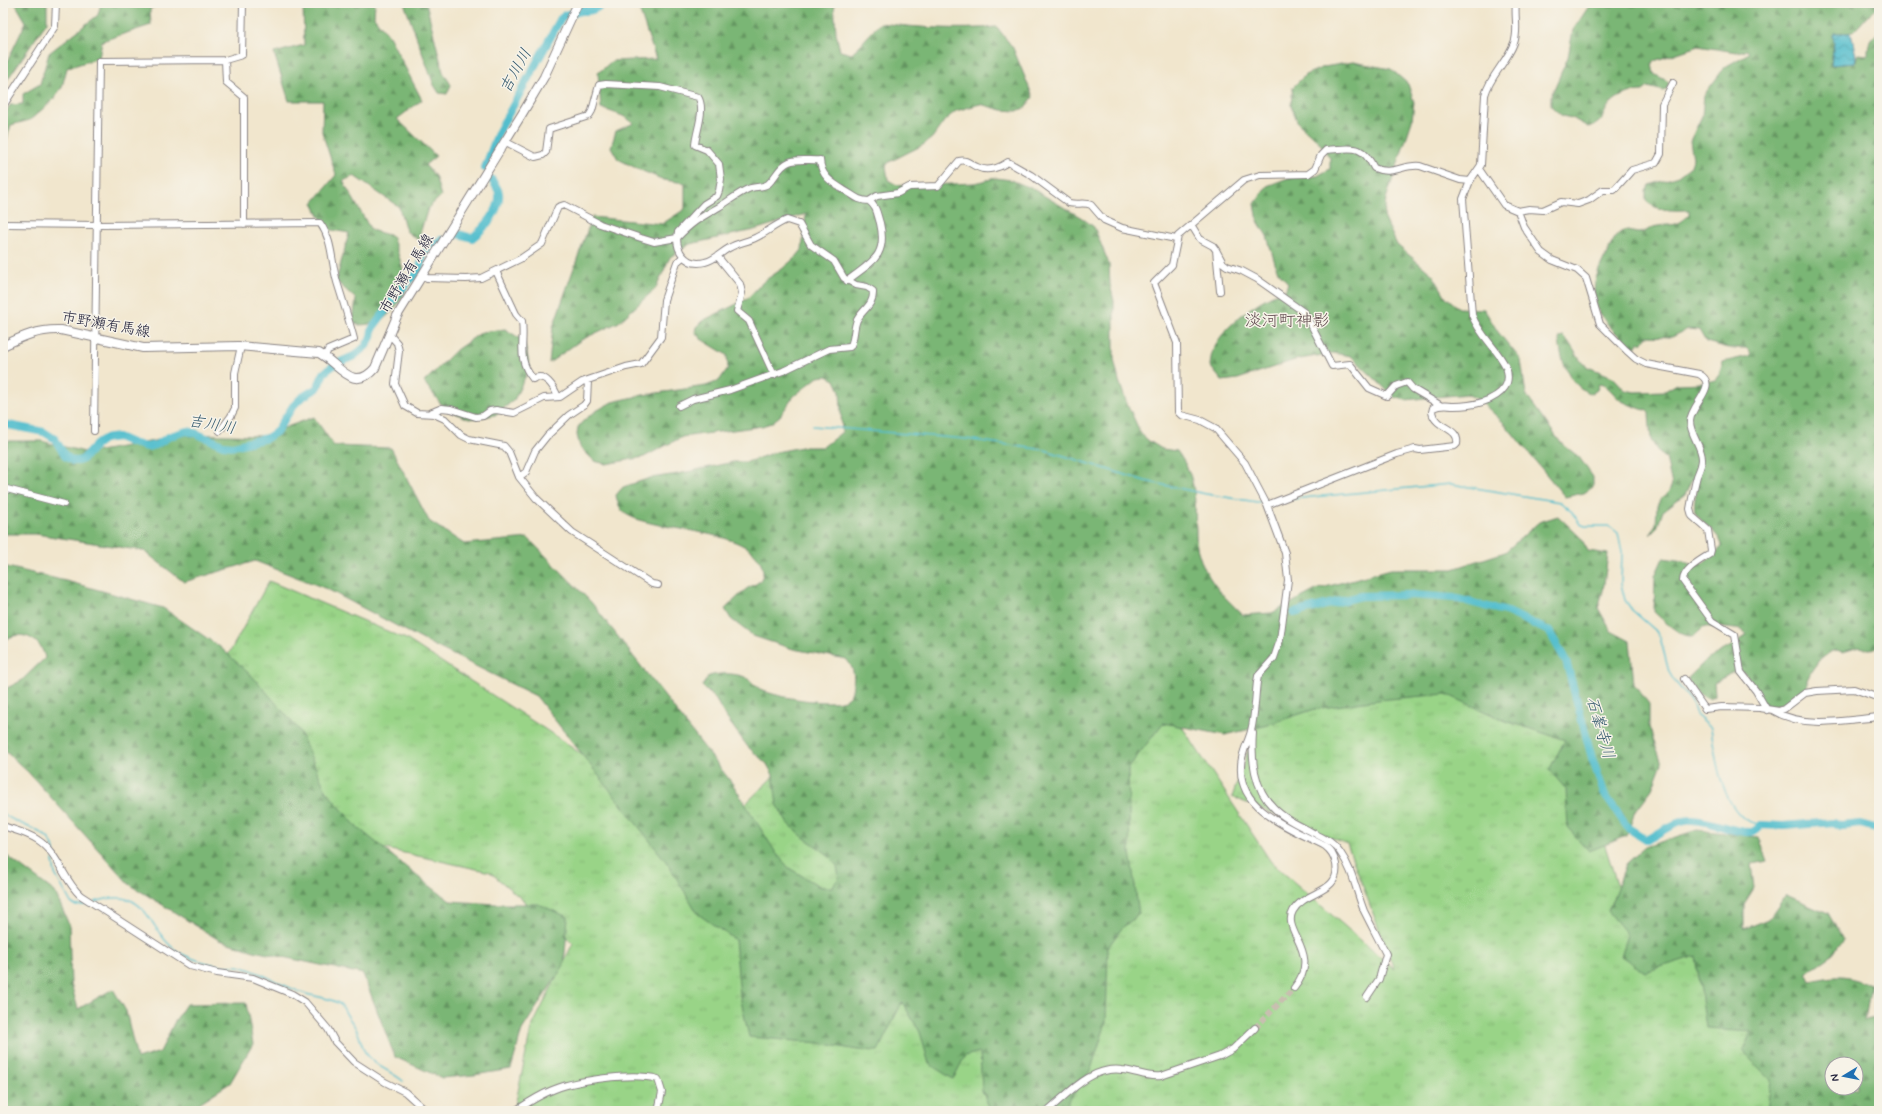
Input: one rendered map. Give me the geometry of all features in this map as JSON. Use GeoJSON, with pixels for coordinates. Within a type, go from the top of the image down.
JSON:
{"type":"FeatureCollection","features":[{"type":"Feature","properties":{"kind":"main road","name":"市野瀬有馬線"},"geometry":{"type":"LineString","coordinates":[[3,346],[33,332],[61,330],[143,348],[155,349],[240,346],[319,353],[326,356],[341,372],[350,377],[359,378],[369,375],[375,368],[397,316],[506,142],[544,77],[575,9]]}},
{"type":"Feature","properties":{"kind":"street"},"geometry":{"type":"LineString","coordinates":[[3,106],[54,26],[56,3]]}},
{"type":"Feature","properties":{"kind":"street"},"geometry":{"type":"LineString","coordinates":[[94,431],[94,352],[97,337],[99,61],[225,60],[242,55],[243,3]]}},
{"type":"Feature","properties":{"kind":"street"},"geometry":{"type":"LineString","coordinates":[[1192,226],[1200,238],[1213,246],[1223,264],[1242,271],[1257,279],[1305,313],[1332,366],[1350,364],[1369,388],[1387,396],[1396,386],[1406,382],[1413,390],[1440,405],[1455,406],[1495,398],[1504,389],[1508,379],[1506,367],[1477,328],[1472,315],[1463,199],[1470,182],[1479,169],[1482,160],[1485,95],[1490,81],[1513,46],[1517,32],[1515,11],[1516,3]]}},
{"type":"Feature","properties":{"kind":"street"},"geometry":{"type":"LineString","coordinates":[[225,60],[226,82],[244,97],[244,224]]}},
{"type":"Feature","properties":{"kind":"street"},"geometry":{"type":"LineString","coordinates":[[1479,169],[1504,205],[1518,211],[1529,209],[1543,210],[1561,202],[1578,204],[1586,202],[1603,190],[1616,188],[1632,170],[1649,167],[1656,163],[1661,154],[1662,104],[1673,83]]}},
{"type":"Feature","properties":{"kind":"street"},"geometry":{"type":"LineString","coordinates":[[506,142],[535,157],[543,155],[546,152],[549,129],[554,126],[589,116],[592,111],[599,85],[606,84],[660,87],[698,98],[702,107],[695,145],[708,150],[719,164],[719,191],[717,196],[704,204],[694,217],[681,228],[677,238],[680,253],[683,257],[689,261],[698,263],[705,262],[718,257],[728,248],[753,239],[787,220],[799,224],[811,245],[834,261],[847,281],[856,285],[871,288],[874,297],[870,305],[860,315],[857,321],[850,347],[829,350],[774,374],[730,390],[693,399],[679,406]]}},
{"type":"Feature","properties":{"kind":"street"},"geometry":{"type":"LineString","coordinates":[[1294,988],[1302,978],[1305,962],[1303,950],[1290,922],[1291,914],[1301,901],[1332,883],[1336,877],[1336,868],[1331,851],[1267,814],[1248,797],[1242,780],[1240,767],[1246,742],[1251,731],[1256,682],[1258,676],[1270,665],[1277,651],[1283,626],[1288,580],[1285,553],[1267,505],[1245,463],[1215,428],[1200,420],[1181,415],[1178,412],[1177,343],[1154,283],[1172,265],[1176,239],[1178,236],[1192,226],[1244,180],[1260,175],[1308,174],[1315,169],[1321,155],[1326,150],[1356,148],[1361,150],[1367,156],[1374,168],[1378,170],[1390,172],[1415,165],[1470,182]]}},
{"type":"Feature","properties":{"kind":"street"},"geometry":{"type":"LineString","coordinates":[[422,276],[427,278],[481,278],[520,260],[542,244],[554,212],[558,206],[564,205],[600,224],[641,238],[658,242],[677,238],[685,228],[704,214],[749,189],[768,184],[780,168],[789,162],[820,160],[822,171],[829,182],[857,199],[873,204],[878,212],[883,232],[883,241],[880,252],[870,264],[847,281]]}},
{"type":"Feature","properties":{"kind":"street"},"geometry":{"type":"LineString","coordinates":[[869,202],[877,196],[898,193],[909,187],[938,186],[959,161],[965,160],[978,168],[991,169],[998,168],[1008,162],[1031,175],[1069,203],[1076,205],[1088,203],[1104,220],[1122,228],[1176,239]]}},
{"type":"Feature","properties":{"kind":"street"},"geometry":{"type":"LineString","coordinates":[[1518,211],[1524,227],[1541,252],[1552,260],[1577,270],[1586,278],[1600,324],[1631,354],[1646,364],[1699,374],[1705,377],[1707,381],[1706,388],[1692,413],[1690,421],[1693,436],[1701,452],[1702,459],[1690,509],[1692,516],[1708,530],[1711,550],[1710,554],[1686,572],[1683,577],[1683,581],[1712,621],[1734,635],[1741,672],[1756,691],[1767,710]]}},
{"type":"Feature","properties":{"kind":"street"},"geometry":{"type":"LineString","coordinates":[[3,224],[98,225],[320,223],[327,232],[337,281],[354,339],[328,350],[326,356]]}},
{"type":"Feature","properties":{"kind":"street"},"geometry":{"type":"LineString","coordinates":[[1216,250],[1220,291]]}},
{"type":"Feature","properties":{"kind":"street"},"geometry":{"type":"LineString","coordinates":[[427,414],[442,408],[451,409],[476,417],[483,416],[490,411],[496,410],[514,413],[544,398],[558,397],[582,382],[626,367],[641,364],[661,337],[664,300],[677,262],[683,257]]}},
{"type":"Feature","properties":{"kind":"street"},"geometry":{"type":"LineString","coordinates":[[718,257],[740,284],[742,293],[737,311],[749,322],[774,374]]}},
{"type":"Feature","properties":{"kind":"street"},"geometry":{"type":"LineString","coordinates":[[496,271],[516,314],[522,320],[521,353],[529,373],[533,379],[540,376],[543,377],[551,384],[558,397]]}},
{"type":"Feature","properties":{"kind":"street"},"geometry":{"type":"LineString","coordinates":[[389,334],[397,343],[399,351],[395,384],[405,406],[417,413],[434,414],[445,419],[461,435],[469,440],[504,446],[509,452],[519,477],[536,498],[572,532],[652,584],[658,585]]}},
{"type":"Feature","properties":{"kind":"street"},"geometry":{"type":"LineString","coordinates":[[220,430],[231,416],[235,408],[236,373],[240,346]]}},
{"type":"Feature","properties":{"kind":"street"},"geometry":{"type":"LineString","coordinates":[[519,477],[526,472],[535,451],[547,436],[569,415],[587,402],[588,381]]}},
{"type":"Feature","properties":{"kind":"street"},"geometry":{"type":"LineString","coordinates":[[1267,505],[1397,454],[1415,449],[1420,450],[1455,446],[1458,440],[1455,433],[1435,421],[1433,416],[1433,408],[1440,405]]}},
{"type":"Feature","properties":{"kind":"street"},"geometry":{"type":"LineString","coordinates":[[3,488],[64,504]]}},
{"type":"Feature","properties":{"kind":"street"},"geometry":{"type":"LineString","coordinates":[[1684,679],[1705,709],[1722,707],[1774,711],[1784,709],[1805,693],[1817,691],[1854,689],[1879,698]]}},
{"type":"Feature","properties":{"kind":"street"},"geometry":{"type":"LineString","coordinates":[[1774,711],[1783,716],[1818,722],[1879,717]]}},
{"type":"Feature","properties":{"kind":"street"},"geometry":{"type":"LineString","coordinates":[[1251,731],[1254,733],[1253,758],[1256,778],[1269,803],[1279,813],[1329,840],[1339,850],[1351,871],[1364,910],[1386,954],[1379,979],[1367,997]]}},
{"type":"Feature","properties":{"kind":"street"},"geometry":{"type":"LineString","coordinates":[[3,826],[38,840],[54,856],[72,887],[80,895],[142,933],[183,962],[217,973],[234,974],[266,982],[305,1002],[328,1029],[335,1042],[354,1062],[385,1082],[405,1092],[426,1111]]}},
{"type":"Feature","properties":{"kind":"street"},"geometry":{"type":"LineString","coordinates":[[1047,1111],[1091,1076],[1108,1069],[1124,1070],[1152,1077],[1161,1076],[1220,1056],[1233,1049],[1255,1028]]}},
{"type":"Feature","properties":{"kind":"street"},"geometry":{"type":"LineString","coordinates":[[515,1111],[549,1091],[566,1085],[636,1076],[658,1079],[662,1092],[658,1111]]}},
{"type":"Feature","properties":{"kind":"green space"},"geometry":{"type":"Polygon","coordinates":[[[15,3],[47,3],[47,22],[3,86],[5,66],[26,22],[15,3]]]}},
{"type":"Feature","properties":{"kind":"green space"},"geometry":{"type":"Polygon","coordinates":[[[101,3],[162,3],[150,9],[151,25],[102,41],[99,58],[67,68],[62,87],[53,100],[30,120],[11,125],[3,152],[3,117],[10,105],[23,104],[23,94],[40,84],[49,53],[98,15],[101,3]]]}},
{"type":"Feature","properties":{"kind":"green space"},"geometry":{"type":"Polygon","coordinates":[[[303,3],[375,3],[374,17],[389,36],[422,100],[397,119],[436,156],[425,165],[435,176],[441,196],[428,208],[418,240],[406,231],[399,207],[354,176],[343,181],[371,230],[392,236],[405,277],[406,288],[402,297],[386,316],[376,323],[357,325],[353,321],[356,299],[336,281],[349,233],[326,229],[313,203],[336,175],[322,132],[323,101],[289,101],[274,53],[304,45],[303,3]]]}},
{"type":"Feature","properties":{"kind":"green space"},"geometry":{"type":"Polygon","coordinates":[[[404,3],[426,3],[443,72],[451,85],[447,94],[439,93],[434,85],[404,3]]]}},
{"type":"Feature","properties":{"kind":"green space"},"geometry":{"type":"Polygon","coordinates":[[[640,3],[834,3],[836,33],[840,51],[852,54],[880,23],[938,28],[997,27],[1013,48],[1033,97],[1026,107],[1017,111],[1002,110],[980,104],[956,111],[945,120],[932,138],[923,145],[889,162],[886,166],[888,180],[897,185],[911,186],[974,183],[996,178],[1011,180],[1031,188],[1082,218],[1094,227],[1109,264],[1110,285],[1114,301],[1114,359],[1119,381],[1126,401],[1141,434],[1162,449],[1177,451],[1184,461],[1189,471],[1194,489],[1196,544],[1201,561],[1205,570],[1216,586],[1243,615],[1272,613],[1318,589],[1391,569],[1453,569],[1505,552],[1539,522],[1558,516],[1581,538],[1588,551],[1608,554],[1603,591],[1598,608],[1611,631],[1630,641],[1634,684],[1649,704],[1649,727],[1662,763],[1652,789],[1634,813],[1627,836],[1589,851],[1568,828],[1566,789],[1549,770],[1565,740],[1506,721],[1446,694],[1378,700],[1315,709],[1264,726],[1225,735],[1163,723],[1128,768],[1130,852],[1139,914],[1122,928],[1108,947],[1106,1023],[1091,1069],[1062,1111],[991,1111],[982,1091],[980,1052],[965,1056],[953,1079],[929,1064],[920,1032],[902,1002],[878,1051],[857,1050],[819,1043],[749,1037],[740,996],[735,940],[698,914],[668,864],[536,696],[429,643],[327,589],[255,561],[184,582],[144,551],[36,534],[3,534],[3,441],[41,441],[89,453],[191,434],[262,436],[314,417],[334,446],[391,448],[429,521],[464,544],[528,538],[591,602],[732,783],[776,853],[789,868],[821,887],[832,887],[839,878],[837,866],[826,853],[803,837],[786,821],[777,804],[773,775],[767,764],[748,747],[725,716],[716,700],[702,686],[709,676],[734,674],[745,677],[759,689],[769,693],[818,702],[840,701],[846,699],[852,691],[854,677],[850,665],[846,659],[793,649],[753,636],[731,619],[725,609],[747,588],[761,580],[763,574],[762,566],[754,553],[740,544],[722,537],[658,525],[640,520],[626,514],[622,510],[619,506],[616,495],[623,487],[650,478],[678,474],[733,462],[747,462],[776,452],[802,447],[823,447],[842,432],[840,391],[835,380],[827,376],[818,377],[794,396],[780,416],[771,423],[762,426],[682,437],[644,457],[606,464],[594,461],[580,447],[577,435],[578,427],[584,420],[612,402],[643,395],[706,386],[719,381],[728,368],[727,355],[701,339],[695,332],[696,327],[702,321],[747,299],[764,281],[782,269],[797,256],[802,250],[806,214],[754,230],[690,244],[670,257],[656,288],[619,322],[581,340],[549,363],[553,327],[592,217],[662,224],[685,209],[685,183],[664,180],[618,159],[611,147],[616,131],[634,123],[623,116],[601,108],[598,73],[612,61],[656,59],[639,9],[640,3]]]}},
{"type":"Feature","properties":{"kind":"green space"},"geometry":{"type":"Polygon","coordinates":[[[1591,3],[1879,3],[1879,8],[1870,14],[1851,33],[1835,33],[1833,35],[1834,42],[1831,65],[1855,63],[1858,54],[1868,55],[1870,42],[1873,37],[1879,33],[1879,592],[1875,600],[1879,606],[1879,648],[1869,649],[1859,647],[1843,652],[1836,650],[1829,652],[1820,659],[1812,670],[1807,680],[1807,687],[1795,694],[1784,704],[1767,708],[1745,673],[1737,671],[1714,682],[1715,696],[1709,699],[1702,696],[1690,685],[1688,678],[1706,660],[1733,645],[1747,634],[1742,630],[1730,628],[1705,627],[1692,636],[1676,630],[1654,612],[1655,576],[1663,558],[1684,561],[1694,566],[1704,562],[1722,547],[1721,542],[1714,532],[1695,512],[1694,505],[1697,483],[1693,478],[1685,494],[1663,511],[1657,528],[1650,535],[1656,524],[1657,506],[1672,485],[1666,458],[1658,452],[1651,440],[1649,413],[1622,401],[1603,385],[1599,384],[1597,390],[1591,394],[1583,390],[1577,385],[1564,364],[1559,340],[1560,337],[1563,336],[1580,360],[1588,367],[1613,377],[1625,390],[1635,392],[1665,391],[1677,384],[1703,383],[1715,380],[1719,375],[1723,362],[1749,356],[1751,353],[1746,348],[1729,348],[1706,342],[1699,330],[1688,329],[1672,337],[1647,336],[1642,342],[1638,343],[1634,349],[1631,349],[1602,317],[1594,298],[1594,289],[1600,267],[1616,236],[1621,232],[1626,231],[1641,233],[1653,227],[1676,224],[1689,214],[1689,210],[1666,210],[1651,205],[1646,201],[1646,191],[1650,185],[1678,176],[1691,166],[1693,158],[1690,141],[1702,116],[1704,95],[1725,67],[1749,53],[1747,50],[1736,52],[1698,46],[1654,61],[1652,64],[1654,74],[1669,82],[1667,89],[1664,91],[1648,87],[1643,91],[1622,96],[1611,103],[1598,123],[1588,127],[1572,118],[1562,116],[1551,106],[1551,96],[1568,57],[1573,30],[1591,3]]]}},
{"type":"Feature","properties":{"kind":"green space"},"geometry":{"type":"Polygon","coordinates":[[[1353,62],[1391,69],[1408,84],[1414,102],[1412,121],[1386,199],[1384,217],[1397,245],[1433,275],[1446,297],[1459,308],[1484,309],[1498,332],[1521,360],[1526,395],[1561,443],[1579,457],[1593,477],[1593,487],[1584,493],[1565,497],[1504,423],[1479,400],[1467,394],[1405,400],[1394,397],[1351,356],[1333,353],[1295,360],[1238,379],[1222,381],[1210,366],[1213,350],[1219,339],[1226,331],[1244,313],[1255,305],[1275,294],[1285,291],[1288,283],[1277,270],[1267,236],[1258,221],[1255,204],[1267,186],[1288,178],[1317,176],[1330,169],[1330,158],[1319,142],[1298,123],[1291,105],[1293,87],[1305,75],[1324,67],[1353,62]]]}},
{"type":"Feature","properties":{"kind":"green space"},"geometry":{"type":"Polygon","coordinates":[[[505,329],[524,341],[530,367],[514,400],[495,415],[469,419],[444,408],[424,382],[456,350],[482,332],[505,329]]]}},
{"type":"Feature","properties":{"kind":"green space"},"geometry":{"type":"Polygon","coordinates":[[[3,566],[70,582],[163,608],[220,647],[256,680],[299,730],[326,791],[356,826],[417,876],[450,901],[496,904],[538,904],[568,917],[564,965],[522,1030],[511,1069],[442,1078],[395,1057],[363,974],[254,951],[219,940],[129,884],[28,772],[3,749],[3,690],[21,681],[45,658],[39,645],[28,637],[22,635],[15,636],[3,642],[3,566]]]}},
{"type":"Feature","properties":{"kind":"green space"},"geometry":{"type":"Polygon","coordinates":[[[269,581],[406,639],[557,737],[706,843],[798,752],[1171,710],[1271,862],[1394,969],[1347,844],[1232,797],[1266,701],[1465,683],[1571,738],[1637,947],[1701,942],[1787,1095],[1784,1111],[514,1111],[531,1029],[573,943],[490,872],[350,841],[211,686],[269,581]]]}},
{"type":"Feature","properties":{"kind":"green space"},"geometry":{"type":"Polygon","coordinates":[[[1697,830],[1759,837],[1768,861],[1751,864],[1754,888],[1744,904],[1744,929],[1769,919],[1786,895],[1828,913],[1843,940],[1833,954],[1807,972],[1811,981],[1841,977],[1855,979],[1871,985],[1865,1020],[1879,1016],[1879,1111],[1767,1111],[1771,1080],[1742,1051],[1752,1031],[1706,1028],[1696,956],[1645,972],[1621,956],[1628,935],[1608,911],[1626,864],[1645,847],[1697,830]]]}},
{"type":"Feature","properties":{"kind":"green space"},"geometry":{"type":"Polygon","coordinates":[[[3,853],[55,892],[69,925],[71,984],[78,1009],[113,989],[126,1011],[137,1059],[160,1052],[175,1021],[186,1004],[246,1003],[253,1044],[230,1083],[187,1111],[3,1111],[3,853]]]}},
{"type":"Feature","properties":{"kind":"water"},"geometry":{"type":"Polygon","coordinates":[[[1835,33],[1851,33],[1856,56],[1855,63],[1831,65],[1834,42],[1833,35],[1835,33]]]}},
{"type":"Feature","properties":{"kind":"waterway","name":"吉川川"},"geometry":{"type":"LineString","coordinates":[[485,168],[498,133],[561,18],[565,15],[581,11],[585,3]]}},
{"type":"Feature","properties":{"kind":"waterway"},"geometry":{"type":"LineString","coordinates":[[581,11],[593,10],[603,3]]}},
{"type":"Feature","properties":{"kind":"waterway","name":"吉川川"},"geometry":{"type":"LineString","coordinates":[[450,237],[459,234],[472,238],[487,224],[495,212],[499,199],[497,187],[491,179]]}},
{"type":"Feature","properties":{"kind":"waterway","name":"吉川川"},"geometry":{"type":"LineString","coordinates":[[3,424],[44,432],[55,439],[65,456],[73,461],[83,459],[104,439],[118,437],[147,447],[156,445],[170,436],[187,431],[223,445],[233,446],[267,438],[276,432],[293,406],[301,398],[317,388],[324,373],[334,365],[354,356],[366,346],[371,337],[372,329],[399,292],[419,270],[424,254],[429,247],[441,240]]}},
{"type":"Feature","properties":{"kind":"waterway"},"geometry":{"type":"LineString","coordinates":[[813,426],[966,439],[1045,450],[1145,481],[1206,494],[1257,502],[1263,501]]}},
{"type":"Feature","properties":{"kind":"waterway"},"geometry":{"type":"LineString","coordinates":[[1291,499],[1451,484],[1560,502],[1572,512],[1580,524],[1585,526],[1609,526],[1618,533],[1622,552],[1621,584],[1625,600],[1632,610],[1655,630],[1660,637],[1669,672],[1692,702],[1696,715],[1711,728],[1714,750],[1723,786],[1734,808],[1745,819],[1761,825]]}},
{"type":"Feature","properties":{"kind":"waterway","name":"石峯寺川"},"geometry":{"type":"LineString","coordinates":[[1294,613],[1361,596],[1411,595],[1454,598],[1508,612],[1549,631],[1566,661],[1592,758],[1605,795],[1628,828],[1647,840],[1673,825],[1690,820],[1697,820],[1742,832],[1755,831],[1761,825],[1783,826],[1834,822],[1841,826],[1860,824],[1879,829]]}},
{"type":"Feature","properties":{"kind":"waterway"},"geometry":{"type":"LineString","coordinates":[[3,813],[48,838],[53,845],[54,853]]}},
{"type":"Feature","properties":{"kind":"waterway"},"geometry":{"type":"LineString","coordinates":[[53,860],[55,874],[71,903],[76,906],[90,904]]}},
{"type":"Feature","properties":{"kind":"waterway"},"geometry":{"type":"LineString","coordinates":[[95,902],[114,898],[128,899],[138,905],[147,914],[171,946],[184,955],[215,965],[237,966],[247,969],[264,975],[295,990],[330,999],[340,1004],[357,1030],[365,1052],[369,1057],[378,1065],[403,1081]]}},
{"type":"Feature","properties":{"kind":"tunnel"},"geometry":{"type":"LineString","coordinates":[[1255,1028],[1294,988]]}},
{"type":"Feature","properties":{"kind":"district","name":"淡河町神影"},"geometry":{"type":"Point","coordinates":[1287,321]}}]}
